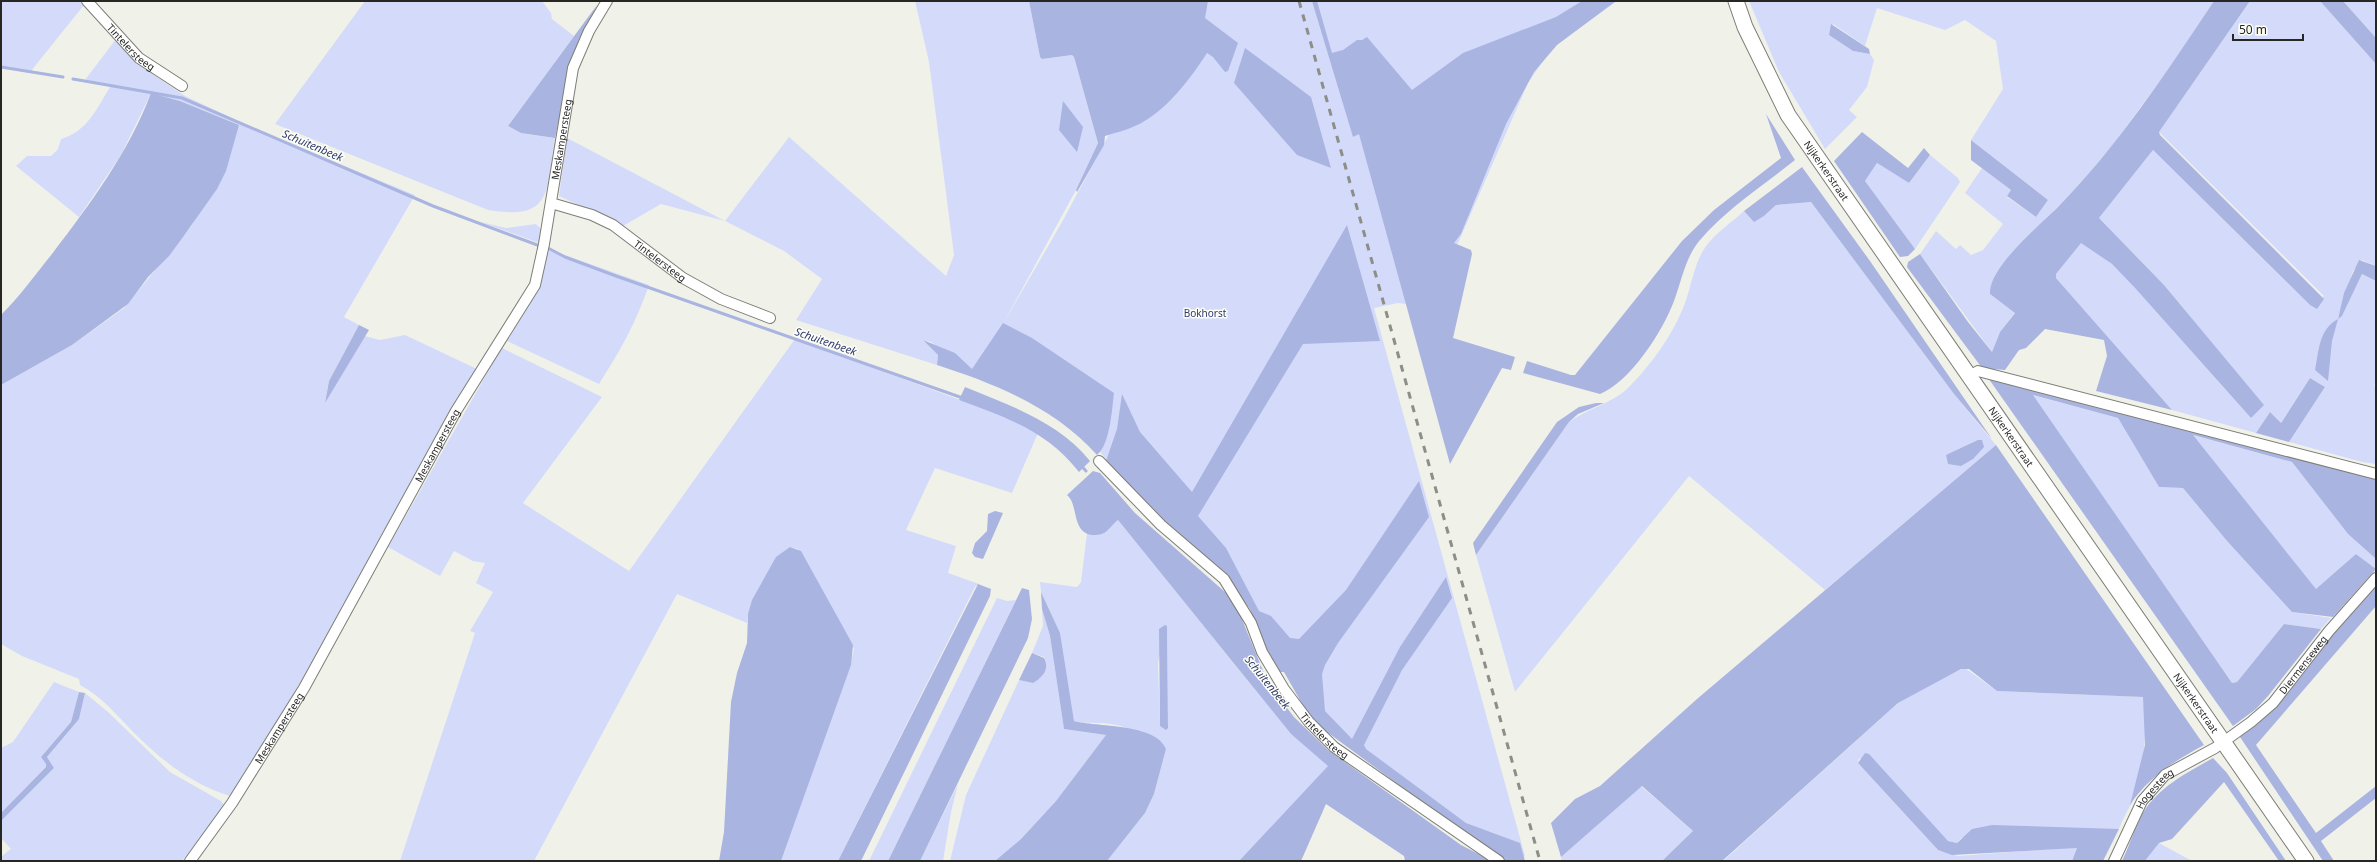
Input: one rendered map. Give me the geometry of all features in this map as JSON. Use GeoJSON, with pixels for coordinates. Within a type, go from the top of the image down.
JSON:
{"type":"FeatureCollection","features":[{"type":"Feature","properties":{"kind":"main road","name":"Nijkerkerstraat"},"geometry":{"type":"LineString","coordinates":[[1736,1],[1745,27],[1788,116],[2306,861]]}},
{"type":"Feature","properties":{"kind":"street","name":"Tintelersteeg"},"geometry":{"type":"LineString","coordinates":[[87,1],[139,58],[182,86]]}},
{"type":"Feature","properties":{"kind":"street","name":"Meskampersteeg"},"geometry":{"type":"LineString","coordinates":[[190,861],[232,803],[304,688],[456,411],[535,285],[551,203],[573,68],[589,31],[607,1]]}},
{"type":"Feature","properties":{"kind":"street","name":"Tintelersteeg"},"geometry":{"type":"LineString","coordinates":[[551,203],[585,212],[613,225],[694,284],[721,299],[770,318]]}},
{"type":"Feature","properties":{"kind":"street"},"geometry":{"type":"LineString","coordinates":[[1970,376],[1978,371],[2376,474]]}},
{"type":"Feature","properties":{"kind":"street","name":"Tintelersteeg"},"geometry":{"type":"LineString","coordinates":[[1100,461],[1162,525],[1224,579],[1251,623],[1262,652],[1284,689],[1309,722],[1334,747],[1499,861]]}},
{"type":"Feature","properties":{"kind":"street","name":"Diermenseweg"},"geometry":{"type":"LineString","coordinates":[[2222,742],[2273,703],[2329,631],[2376,578]]}},
{"type":"Feature","properties":{"kind":"street","name":"Hogesteeg"},"geometry":{"type":"LineString","coordinates":[[2114,861],[2142,802],[2165,775],[2222,742]]}},
{"type":"Feature","properties":{"kind":"green space"},"geometry":{"type":"Polygon","coordinates":[[[1,1],[80,1],[84,5],[31,71],[1,66],[1,1]]]}},
{"type":"Feature","properties":{"kind":"green space"},"geometry":{"type":"Polygon","coordinates":[[[365,1],[542,1],[551,13],[552,19],[574,36],[508,126],[521,133],[555,138],[547,187],[543,198],[536,206],[525,211],[509,212],[488,210],[275,124],[365,1]]]}},
{"type":"Feature","properties":{"kind":"green space","name":"Bokhorst"},"geometry":{"type":"Polygon","coordinates":[[[915,1],[1029,1],[1040,57],[1042,59],[1072,55],[1074,57],[1098,143],[1076,190],[1003,324],[1062,222],[1107,138],[1186,16],[1168,1],[1617,1],[1552,48],[1528,83],[1430,307],[1398,303],[1374,308],[1525,856],[1519,861],[1323,727],[1238,582],[1121,478],[1081,428],[970,370],[931,342],[923,340],[938,355],[937,365],[796,320],[822,279],[784,251],[725,221],[789,137],[946,276],[954,255],[929,62],[915,1]]]}},
{"type":"Feature","properties":{"kind":"green space"},"geometry":{"type":"Polygon","coordinates":[[[1749,1],[2214,1],[2176,59],[2112,146],[2078,186],[2007,259],[1996,275],[1990,294],[2015,312],[2000,332],[1992,352],[1920,254],[1936,231],[1956,249],[1960,245],[1971,255],[1983,250],[2003,224],[1965,193],[1982,168],[2011,190],[2007,197],[2036,217],[2048,200],[1971,140],[2003,89],[1996,41],[1965,20],[1945,30],[1877,8],[1865,46],[1833,24],[1829,35],[1853,51],[1870,54],[1874,60],[1867,87],[1849,110],[1857,117],[1825,149],[1779,72],[1749,1]]]}},
{"type":"Feature","properties":{"kind":"green space"},"geometry":{"type":"Polygon","coordinates":[[[2250,1],[2320,1],[2376,64],[2376,266],[2362,260],[2353,271],[2338,318],[2342,316],[2362,274],[2376,281],[2376,382],[2374,385],[2376,387],[2376,464],[2362,462],[2289,442],[2325,387],[2310,378],[2280,424],[2270,412],[2256,433],[2172,410],[2056,278],[2056,274],[2081,242],[2112,264],[2251,418],[2263,405],[2164,285],[2099,218],[2153,150],[2310,305],[2324,296],[2159,132],[2250,1]]]}},
{"type":"Feature","properties":{"kind":"green space"},"geometry":{"type":"Polygon","coordinates":[[[2343,1],[2376,1],[2376,38],[2343,1]]]}},
{"type":"Feature","properties":{"kind":"green space"},"geometry":{"type":"Polygon","coordinates":[[[116,39],[155,76],[185,96],[257,130],[415,195],[344,317],[359,325],[329,381],[325,402],[365,336],[380,340],[405,335],[477,369],[304,679],[230,796],[202,785],[165,761],[143,742],[95,694],[80,685],[79,679],[22,656],[1,644],[1,385],[72,345],[124,308],[192,225],[239,125],[180,101],[151,93],[121,155],[79,217],[16,166],[27,156],[51,156],[58,149],[61,139],[78,131],[91,118],[111,85],[85,80],[116,39]]]}},
{"type":"Feature","properties":{"kind":"green space"},"geometry":{"type":"Polygon","coordinates":[[[567,138],[725,221],[661,204],[623,226],[559,196],[567,138]]]}},
{"type":"Feature","properties":{"kind":"green space"},"geometry":{"type":"Polygon","coordinates":[[[1930,155],[1958,178],[1960,182],[1915,249],[1865,181],[1877,163],[1909,183],[1930,155]]]}},
{"type":"Feature","properties":{"kind":"green space"},"geometry":{"type":"Polygon","coordinates":[[[1811,202],[1954,394],[1996,445],[1825,590],[1689,476],[1515,692],[1476,555],[1569,422],[1621,394],[1636,380],[1653,360],[1668,338],[1680,315],[1699,259],[1710,241],[1744,211],[1754,221],[1764,216],[1776,205],[1811,202]]]}},
{"type":"Feature","properties":{"kind":"green space"},"geometry":{"type":"Polygon","coordinates":[[[481,222],[506,228],[536,224],[542,230],[542,244],[481,222]]]}},
{"type":"Feature","properties":{"kind":"green space"},"geometry":{"type":"Polygon","coordinates":[[[548,249],[649,285],[639,312],[627,336],[599,384],[507,341],[539,286],[548,249]]]}},
{"type":"Feature","properties":{"kind":"green space"},"geometry":{"type":"Polygon","coordinates":[[[795,339],[1004,416],[1038,433],[1012,493],[935,468],[906,530],[956,546],[948,573],[979,584],[975,587],[838,861],[781,861],[850,665],[854,649],[798,549],[790,547],[748,614],[747,623],[677,594],[534,861],[400,861],[475,633],[470,631],[493,592],[476,583],[485,563],[473,561],[454,551],[440,576],[388,547],[502,348],[602,397],[523,503],[629,571],[795,339]]]}},
{"type":"Feature","properties":{"kind":"green space"},"geometry":{"type":"Polygon","coordinates":[[[2032,395],[2118,418],[2159,487],[2183,488],[2227,541],[2292,612],[2331,618],[2321,629],[2284,624],[2237,682],[2232,683],[2032,395]]]}},
{"type":"Feature","properties":{"kind":"green space"},"geometry":{"type":"Polygon","coordinates":[[[2192,435],[2292,462],[2348,534],[2376,559],[2376,569],[2356,554],[2316,590],[2192,435]]]}},
{"type":"Feature","properties":{"kind":"green space"},"geometry":{"type":"Polygon","coordinates":[[[1118,520],[1291,734],[1329,766],[1239,861],[1107,861],[1145,813],[1154,794],[1166,749],[1144,735],[1128,728],[1110,724],[1074,721],[1057,627],[1041,592],[1040,582],[1077,587],[1081,582],[1087,533],[1096,534],[1104,532],[1118,520]],[[1167,626],[1158,663],[1160,726],[1168,728],[1167,626]]]}},
{"type":"Feature","properties":{"kind":"green space"},"geometry":{"type":"Polygon","coordinates":[[[997,598],[1007,601],[1016,600],[888,861],[869,861],[997,598]]]}},
{"type":"Feature","properties":{"kind":"green space"},"geometry":{"type":"Polygon","coordinates":[[[1042,609],[1050,636],[1064,729],[1106,735],[1056,801],[1021,839],[998,859],[995,861],[950,861],[966,795],[1019,680],[1033,683],[1040,678],[1046,669],[1046,661],[1044,657],[1032,653],[1043,626],[1042,609]]]}},
{"type":"Feature","properties":{"kind":"green space"},"geometry":{"type":"Polygon","coordinates":[[[1965,668],[1997,691],[2143,697],[2145,738],[2142,765],[2131,804],[2119,829],[1961,838],[1957,843],[1948,841],[1859,758],[1858,763],[1938,850],[1958,856],[2078,847],[2072,861],[1723,861],[1898,703],[1951,673],[1965,668]]]}},
{"type":"Feature","properties":{"kind":"green space"},"geometry":{"type":"Polygon","coordinates":[[[54,682],[79,692],[71,722],[41,757],[46,764],[46,767],[1,813],[1,748],[13,742],[54,682]]]}},
{"type":"Feature","properties":{"kind":"green space"},"geometry":{"type":"Polygon","coordinates":[[[85,693],[108,712],[170,772],[221,801],[225,806],[182,861],[1,861],[1,855],[2,856],[11,849],[1,838],[1,821],[54,768],[47,757],[79,719],[85,693]]]}},
{"type":"Feature","properties":{"kind":"green space"},"geometry":{"type":"Polygon","coordinates":[[[958,784],[951,812],[943,861],[920,861],[958,784]]]}},
{"type":"Feature","properties":{"kind":"green space"},"geometry":{"type":"Polygon","coordinates":[[[1641,786],[1693,831],[1692,833],[1662,861],[1562,861],[1561,857],[1641,786]]]}},
{"type":"Feature","properties":{"kind":"green space"},"geometry":{"type":"Polygon","coordinates":[[[2159,843],[2192,861],[2145,861],[2159,843]]]}},
{"type":"Feature","properties":{"kind":"shaded area"},"geometry":{"type":"Polygon","coordinates":[[[1029,1],[1208,1],[1205,18],[1238,43],[1228,71],[1225,72],[1213,57],[1207,53],[1187,82],[1153,116],[1124,130],[1105,136],[1104,145],[1077,192],[1076,190],[1098,143],[1074,57],[1072,55],[1042,59],[1040,57],[1029,1]]]}},
{"type":"Feature","properties":{"kind":"shaded area"},"geometry":{"type":"Polygon","coordinates":[[[1312,1],[1317,1],[1332,53],[1343,50],[1357,40],[1362,40],[1367,37],[1412,90],[1463,53],[1556,17],[1582,1],[1616,1],[1557,45],[1534,72],[1506,124],[1461,234],[1454,243],[1471,250],[1472,254],[1453,338],[1515,357],[1511,370],[1502,368],[1450,464],[1359,134],[1353,137],[1312,1]]]}},
{"type":"Feature","properties":{"kind":"shaded area"},"geometry":{"type":"Polygon","coordinates":[[[2214,1],[2250,1],[2159,132],[2160,135],[2324,299],[2317,309],[2310,305],[2153,150],[2099,218],[2164,285],[2264,405],[2251,418],[2112,264],[2081,243],[2056,274],[2056,278],[2172,410],[2096,391],[2107,356],[2104,340],[2045,329],[2026,348],[2019,350],[2005,370],[1982,368],[1907,267],[1908,262],[1920,254],[1968,322],[1992,352],[2000,332],[2015,313],[1990,294],[1997,272],[2027,236],[2057,208],[2101,160],[2159,82],[2214,1]]]}},
{"type":"Feature","properties":{"kind":"shaded area"},"geometry":{"type":"Polygon","coordinates":[[[2320,1],[2343,1],[2376,38],[2376,64],[2320,1]]]}},
{"type":"Feature","properties":{"kind":"shaded area"},"geometry":{"type":"Polygon","coordinates":[[[597,5],[573,56],[555,138],[521,133],[508,126],[597,5]]]}},
{"type":"Feature","properties":{"kind":"shaded area"},"geometry":{"type":"Polygon","coordinates":[[[1831,24],[1869,49],[1870,54],[1853,51],[1829,35],[1831,24]]]}},
{"type":"Feature","properties":{"kind":"shaded area"},"geometry":{"type":"Polygon","coordinates":[[[1245,48],[1311,97],[1331,168],[1297,155],[1234,83],[1245,48]]]}},
{"type":"Feature","properties":{"kind":"shaded area"},"geometry":{"type":"Polygon","coordinates":[[[151,93],[180,101],[239,125],[226,171],[217,189],[169,256],[148,277],[128,304],[72,345],[1,385],[1,315],[21,293],[52,254],[108,177],[132,136],[151,93]]]}},
{"type":"Feature","properties":{"kind":"shaded area"},"geometry":{"type":"Polygon","coordinates":[[[1063,101],[1083,127],[1077,152],[1059,130],[1063,101]]]}},
{"type":"Feature","properties":{"kind":"shaded area"},"geometry":{"type":"Polygon","coordinates":[[[1766,114],[1795,160],[1721,218],[1700,240],[1687,262],[1674,301],[1662,326],[1644,354],[1623,379],[1600,394],[1523,373],[1527,361],[1575,375],[1682,241],[1714,210],[1781,158],[1766,114]]]}},
{"type":"Feature","properties":{"kind":"shaded area"},"geometry":{"type":"Polygon","coordinates":[[[1862,132],[1908,168],[1924,148],[1930,155],[1909,183],[1877,163],[1865,181],[1915,249],[1908,256],[1900,257],[1834,161],[1862,132]]]}},
{"type":"Feature","properties":{"kind":"shaded area"},"geometry":{"type":"Polygon","coordinates":[[[1971,140],[2048,200],[2036,217],[2007,196],[2011,190],[1971,160],[1971,140]]]}},
{"type":"Feature","properties":{"kind":"shaded area"},"geometry":{"type":"Polygon","coordinates":[[[1802,167],[1870,261],[1992,439],[1954,394],[1811,202],[1776,205],[1764,216],[1754,222],[1744,211],[1802,167]]]}},
{"type":"Feature","properties":{"kind":"shaded area"},"geometry":{"type":"Polygon","coordinates":[[[1347,225],[1380,341],[1303,344],[1198,516],[1226,548],[1259,611],[1271,616],[1290,638],[1299,639],[1346,590],[1419,481],[1429,517],[1338,643],[1325,665],[1322,674],[1325,711],[1352,739],[1400,647],[1446,577],[1452,598],[1402,670],[1364,745],[1366,749],[1466,823],[1520,843],[1525,861],[1502,861],[1323,729],[1305,709],[1284,672],[1280,672],[1265,647],[1250,609],[1231,584],[1157,516],[1105,464],[1117,429],[1122,394],[1140,432],[1192,492],[1347,225]]]}},
{"type":"Feature","properties":{"kind":"shaded area"},"geometry":{"type":"Polygon","coordinates":[[[2359,260],[2376,266],[2376,281],[2362,274],[2342,316],[2338,319],[2344,293],[2359,260]]]}},
{"type":"Feature","properties":{"kind":"shaded area"},"geometry":{"type":"Polygon","coordinates":[[[2338,319],[2332,341],[2328,381],[2315,370],[2323,334],[2332,323],[2338,319]]]}},
{"type":"Feature","properties":{"kind":"shaded area"},"geometry":{"type":"Polygon","coordinates":[[[1003,323],[1032,338],[1114,393],[1108,435],[1105,443],[1097,455],[1063,424],[1043,411],[1002,389],[937,365],[938,355],[923,340],[955,353],[972,369],[1003,323]]]}},
{"type":"Feature","properties":{"kind":"shaded area"},"geometry":{"type":"Polygon","coordinates":[[[359,325],[369,330],[325,403],[329,381],[359,325]]]}},
{"type":"Feature","properties":{"kind":"shaded area"},"geometry":{"type":"Polygon","coordinates":[[[1986,375],[2376,476],[2376,559],[2348,534],[2292,462],[2193,435],[2316,589],[2356,554],[2376,569],[2333,617],[2292,612],[2227,541],[2183,488],[2159,487],[2118,418],[2033,395],[2232,683],[2237,682],[2284,624],[2321,629],[2268,696],[2256,709],[2233,726],[1986,375]]]}},
{"type":"Feature","properties":{"kind":"shaded area"},"geometry":{"type":"Polygon","coordinates":[[[2310,378],[2325,387],[2289,442],[2256,433],[2270,412],[2281,423],[2310,378]]]}},
{"type":"Feature","properties":{"kind":"shaded area"},"geometry":{"type":"Polygon","coordinates":[[[965,387],[1016,408],[1048,425],[1078,447],[1090,461],[1079,472],[1053,446],[1025,427],[959,400],[965,387]]]}},
{"type":"Feature","properties":{"kind":"shaded area"},"geometry":{"type":"Polygon","coordinates":[[[1596,403],[1604,403],[1578,414],[1569,422],[1476,555],[1473,543],[1557,422],[1579,407],[1596,403]]]}},
{"type":"Feature","properties":{"kind":"shaded area"},"geometry":{"type":"Polygon","coordinates":[[[1978,440],[1982,440],[1984,447],[1973,459],[1961,466],[1948,464],[1946,455],[1978,440]]]}},
{"type":"Feature","properties":{"kind":"shaded area"},"geometry":{"type":"Polygon","coordinates":[[[1996,445],[2204,745],[2163,770],[2145,786],[2130,805],[2145,745],[2143,697],[1997,691],[1969,669],[1961,669],[1898,703],[1722,861],[1662,861],[1693,831],[1642,786],[1561,857],[1551,823],[1575,799],[1600,786],[1697,699],[1996,445]]]}},
{"type":"Feature","properties":{"kind":"shaded area"},"geometry":{"type":"Polygon","coordinates":[[[1093,471],[1100,473],[1135,513],[1225,592],[1239,612],[1268,683],[1294,717],[1328,750],[1461,845],[1492,861],[1405,861],[1404,856],[1326,804],[1301,861],[1239,861],[1328,766],[1291,734],[1118,520],[1106,532],[1101,534],[1092,535],[1085,533],[1081,529],[1078,524],[1071,499],[1067,495],[1093,471]]]}},
{"type":"Feature","properties":{"kind":"shaded area"},"geometry":{"type":"Polygon","coordinates":[[[995,511],[1003,513],[983,559],[975,557],[972,553],[975,543],[987,531],[988,514],[995,511]]]}},
{"type":"Feature","properties":{"kind":"shaded area"},"geometry":{"type":"Polygon","coordinates":[[[790,547],[801,551],[853,645],[851,665],[781,861],[719,861],[724,832],[731,702],[737,673],[747,643],[748,614],[752,600],[776,557],[790,547]]]}},
{"type":"Feature","properties":{"kind":"shaded area"},"geometry":{"type":"Polygon","coordinates":[[[2376,583],[2376,606],[2256,745],[2316,833],[2376,786],[2376,798],[2321,841],[2334,861],[2323,861],[2240,737],[2310,661],[2376,583]]]}},
{"type":"Feature","properties":{"kind":"shaded area"},"geometry":{"type":"Polygon","coordinates":[[[978,584],[991,589],[990,596],[861,861],[838,861],[978,584]]]}},
{"type":"Feature","properties":{"kind":"shaded area"},"geometry":{"type":"Polygon","coordinates":[[[1022,588],[1029,590],[1032,619],[1028,638],[920,861],[888,861],[1022,588]]]}},
{"type":"Feature","properties":{"kind":"shaded area"},"geometry":{"type":"Polygon","coordinates":[[[1041,592],[1060,633],[1074,721],[1138,730],[1150,734],[1160,741],[1166,749],[1154,794],[1145,813],[1107,861],[995,861],[1021,839],[1056,801],[1106,735],[1064,729],[1050,636],[1042,609],[1041,592]]]}},
{"type":"Feature","properties":{"kind":"shaded area"},"geometry":{"type":"Polygon","coordinates":[[[1165,625],[1167,626],[1168,728],[1166,730],[1160,726],[1159,629],[1165,625]]]}},
{"type":"Feature","properties":{"kind":"shaded area"},"geometry":{"type":"Polygon","coordinates":[[[1032,653],[1044,658],[1046,662],[1046,669],[1040,678],[1033,683],[1019,680],[1032,653]]]}},
{"type":"Feature","properties":{"kind":"shaded area"},"geometry":{"type":"Polygon","coordinates":[[[79,692],[85,693],[79,719],[47,757],[54,768],[1,821],[1,813],[46,767],[46,764],[41,757],[71,722],[79,692]]]}},
{"type":"Feature","properties":{"kind":"shaded area"},"geometry":{"type":"Polygon","coordinates":[[[1865,753],[1869,754],[1948,841],[1957,843],[1972,829],[1992,825],[2119,829],[2103,861],[2072,861],[2077,848],[1952,855],[1938,850],[1858,763],[1865,753]]]}},
{"type":"Feature","properties":{"kind":"shaded area"},"geometry":{"type":"Polygon","coordinates":[[[2213,758],[2227,773],[2286,861],[2279,861],[2224,782],[2172,839],[2159,843],[2145,861],[2122,861],[2140,818],[2154,798],[2172,783],[2213,758]]]}},
{"type":"Feature","properties":{"kind":"waterway","name":"Schuitenbeek"},"geometry":{"type":"LineString","coordinates":[[1,67],[63,77]]}},
{"type":"Feature","properties":{"kind":"waterway","name":"Schuitenbeek"},"geometry":{"type":"LineString","coordinates":[[73,79],[182,98],[433,206],[540,246]]}},
{"type":"Feature","properties":{"kind":"waterway","name":"Schuitenbeek"},"geometry":{"type":"LineString","coordinates":[[548,248],[565,257],[616,276],[994,409],[1020,421],[1055,442],[1076,460],[1086,471]]}},
{"type":"Feature","properties":{"kind":"waterway","name":"Schuitenbeek"},"geometry":{"type":"LineString","coordinates":[[1090,477],[1294,729],[1324,757],[1467,861]]}},
{"type":"Feature","properties":{"kind":"railway"},"geometry":{"type":"LineString","coordinates":[[1299,1],[1540,861]]}}]}
